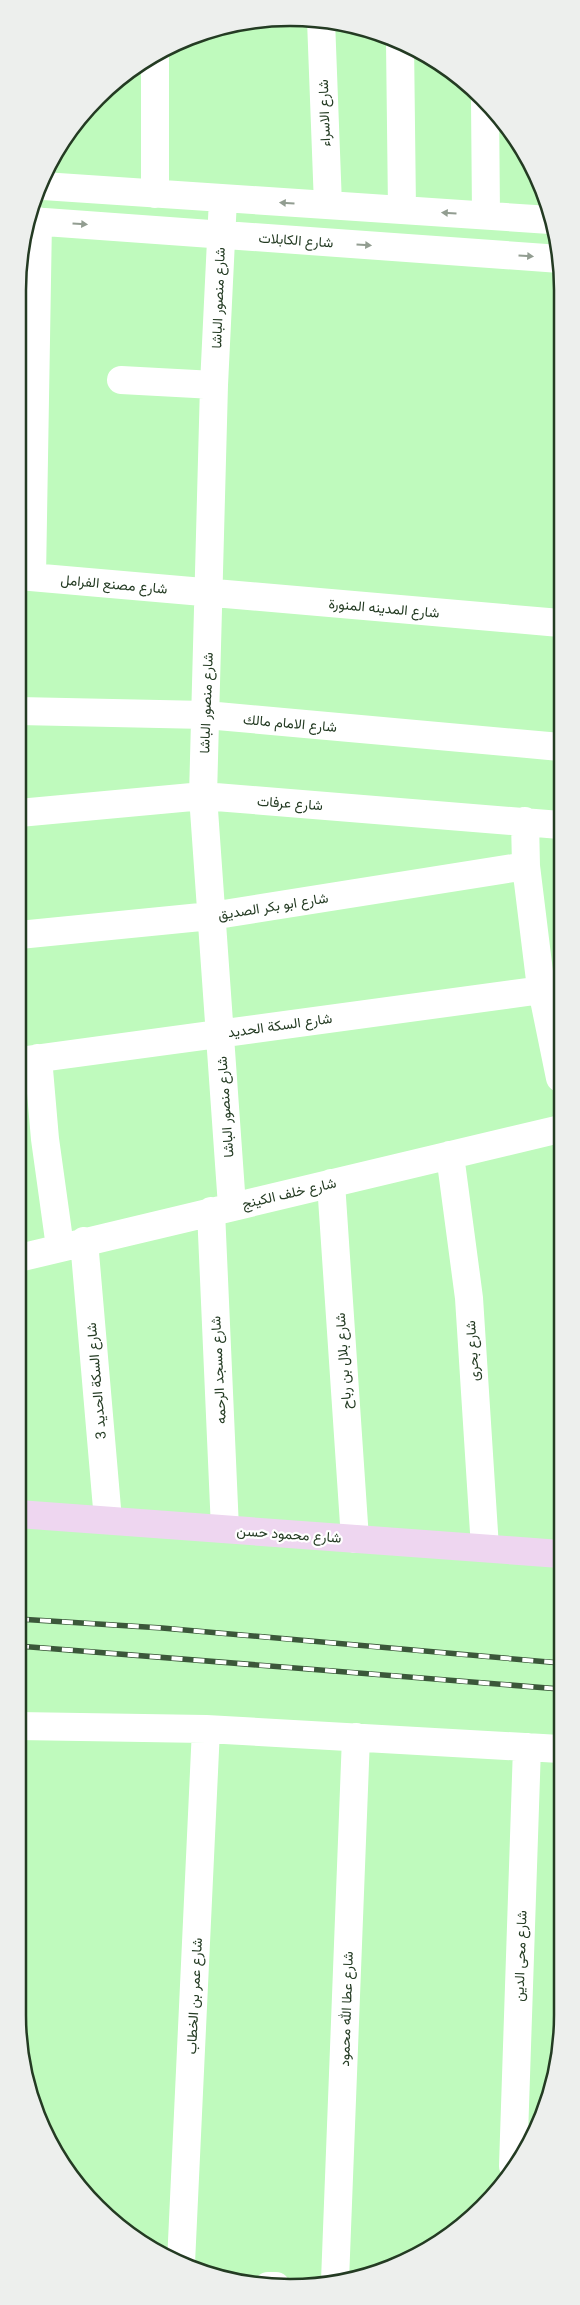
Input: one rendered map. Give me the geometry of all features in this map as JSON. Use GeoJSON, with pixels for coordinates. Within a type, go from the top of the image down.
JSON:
{"type":"FeatureCollection","features":[{"type":"Feature","properties":{"kind":"street","name":"شارع الاسراء"},"geometry":{"type":"LineString","coordinates":[[321,29],[328,205]]}},
{"type":"Feature","properties":{"kind":"street"},"geometry":{"type":"LineString","coordinates":[[400,50],[402,210]]}},
{"type":"Feature","properties":{"kind":"street"},"geometry":{"type":"LineString","coordinates":[[155,64],[155,194]]}},
{"type":"Feature","properties":{"kind":"street"},"geometry":{"type":"LineString","coordinates":[[485,113],[486,215]]}},
{"type":"Feature","properties":{"kind":"street"},"geometry":{"type":"LineString","coordinates":[[47,186],[544,220]]}},
{"type":"Feature","properties":{"kind":"street","name":"شارع منصور الباشا"},"geometry":{"type":"LineString","coordinates":[[222,1208],[219,1034],[203,796],[214,385],[223,199]]}},
{"type":"Feature","properties":{"kind":"street","name":"شارع الكابلات"},"geometry":{"type":"LineString","coordinates":[[35,221],[551,258]]}},
{"type":"Feature","properties":{"kind":"street"},"geometry":{"type":"LineString","coordinates":[[26,576],[35,222]]}},
{"type":"Feature","properties":{"kind":"street"},"geometry":{"type":"LineString","coordinates":[[121,380],[214,385]]}},
{"type":"Feature","properties":{"kind":"street","name":"شارع مصنع الفرامل"},"geometry":{"type":"LineString","coordinates":[[26,576],[208,592]]}},
{"type":"Feature","properties":{"kind":"street","name":"شارع المدينه المنورة"},"geometry":{"type":"LineString","coordinates":[[208,592],[554,622]]}},
{"type":"Feature","properties":{"kind":"street","name":"شارع الامام مالك"},"geometry":{"type":"LineString","coordinates":[[26,711],[206,715],[554,746]]}},
{"type":"Feature","properties":{"kind":"street","name":"شارع عرفات"},"geometry":{"type":"LineString","coordinates":[[26,812],[203,796],[554,824]]}},
{"type":"Feature","properties":{"kind":"street"},"geometry":{"type":"LineString","coordinates":[[525,821],[526,866],[554,1034]]}},
{"type":"Feature","properties":{"kind":"street","name":"شارع ابو بكر الصديق"},"geometry":{"type":"LineString","coordinates":[[26,934],[211,916],[526,866]]}},
{"type":"Feature","properties":{"kind":"street","name":"شارع السكة الحديد"},"geometry":{"type":"LineString","coordinates":[[28,1059],[219,1034],[547,983]]}},
{"type":"Feature","properties":{"kind":"street","name":"شارع السكة الحديد 3"},"geometry":{"type":"LineString","coordinates":[[28,1059],[45,1138],[72,1244],[108,1520]]}},
{"type":"Feature","properties":{"kind":"street","name":"شارع خلف الكينج"},"geometry":{"type":"LineString","coordinates":[[26,1256],[554,1130]]}},
{"type":"Feature","properties":{"kind":"street","name":"شارع بحرى"},"geometry":{"type":"LineString","coordinates":[[450,1154],[469,1298],[485,1548]]}},
{"type":"Feature","properties":{"kind":"street","name":"شارع بلال بن رباح"},"geometry":{"type":"LineString","coordinates":[[331,1183],[355,1539]]}},
{"type":"Feature","properties":{"kind":"street","name":"شارع مسجد الرحمه"},"geometry":{"type":"LineString","coordinates":[[222,1208],[225,1529]]}},
{"type":"Feature","properties":{"kind":"street","name":"شارع محمود حسن"},"geometry":{"type":"LineString","coordinates":[[26,1515],[554,1554]]}},
{"type":"Feature","properties":{"kind":"street"},"geometry":{"type":"LineString","coordinates":[[26,1726],[206,1729],[554,1749]]}},
{"type":"Feature","properties":{"kind":"street","name":"شارع عمر بن الخطاب"},"geometry":{"type":"LineString","coordinates":[[181,2256],[206,1729]]}},
{"type":"Feature","properties":{"kind":"street","name":"شارع عطا الله محمود"},"geometry":{"type":"LineString","coordinates":[[335,2275],[356,1737]]}},
{"type":"Feature","properties":{"kind":"street","name":"شارع محى الدين"},"geometry":{"type":"LineString","coordinates":[[513,2155],[527,1747]]}},
{"type":"Feature","properties":{"kind":"railway"},"geometry":{"type":"LineString","coordinates":[[26,1620],[162,1628],[554,1662]]}},
{"type":"Feature","properties":{"kind":"railway"},"geometry":{"type":"LineString","coordinates":[[26,1647],[554,1689]]}}]}
